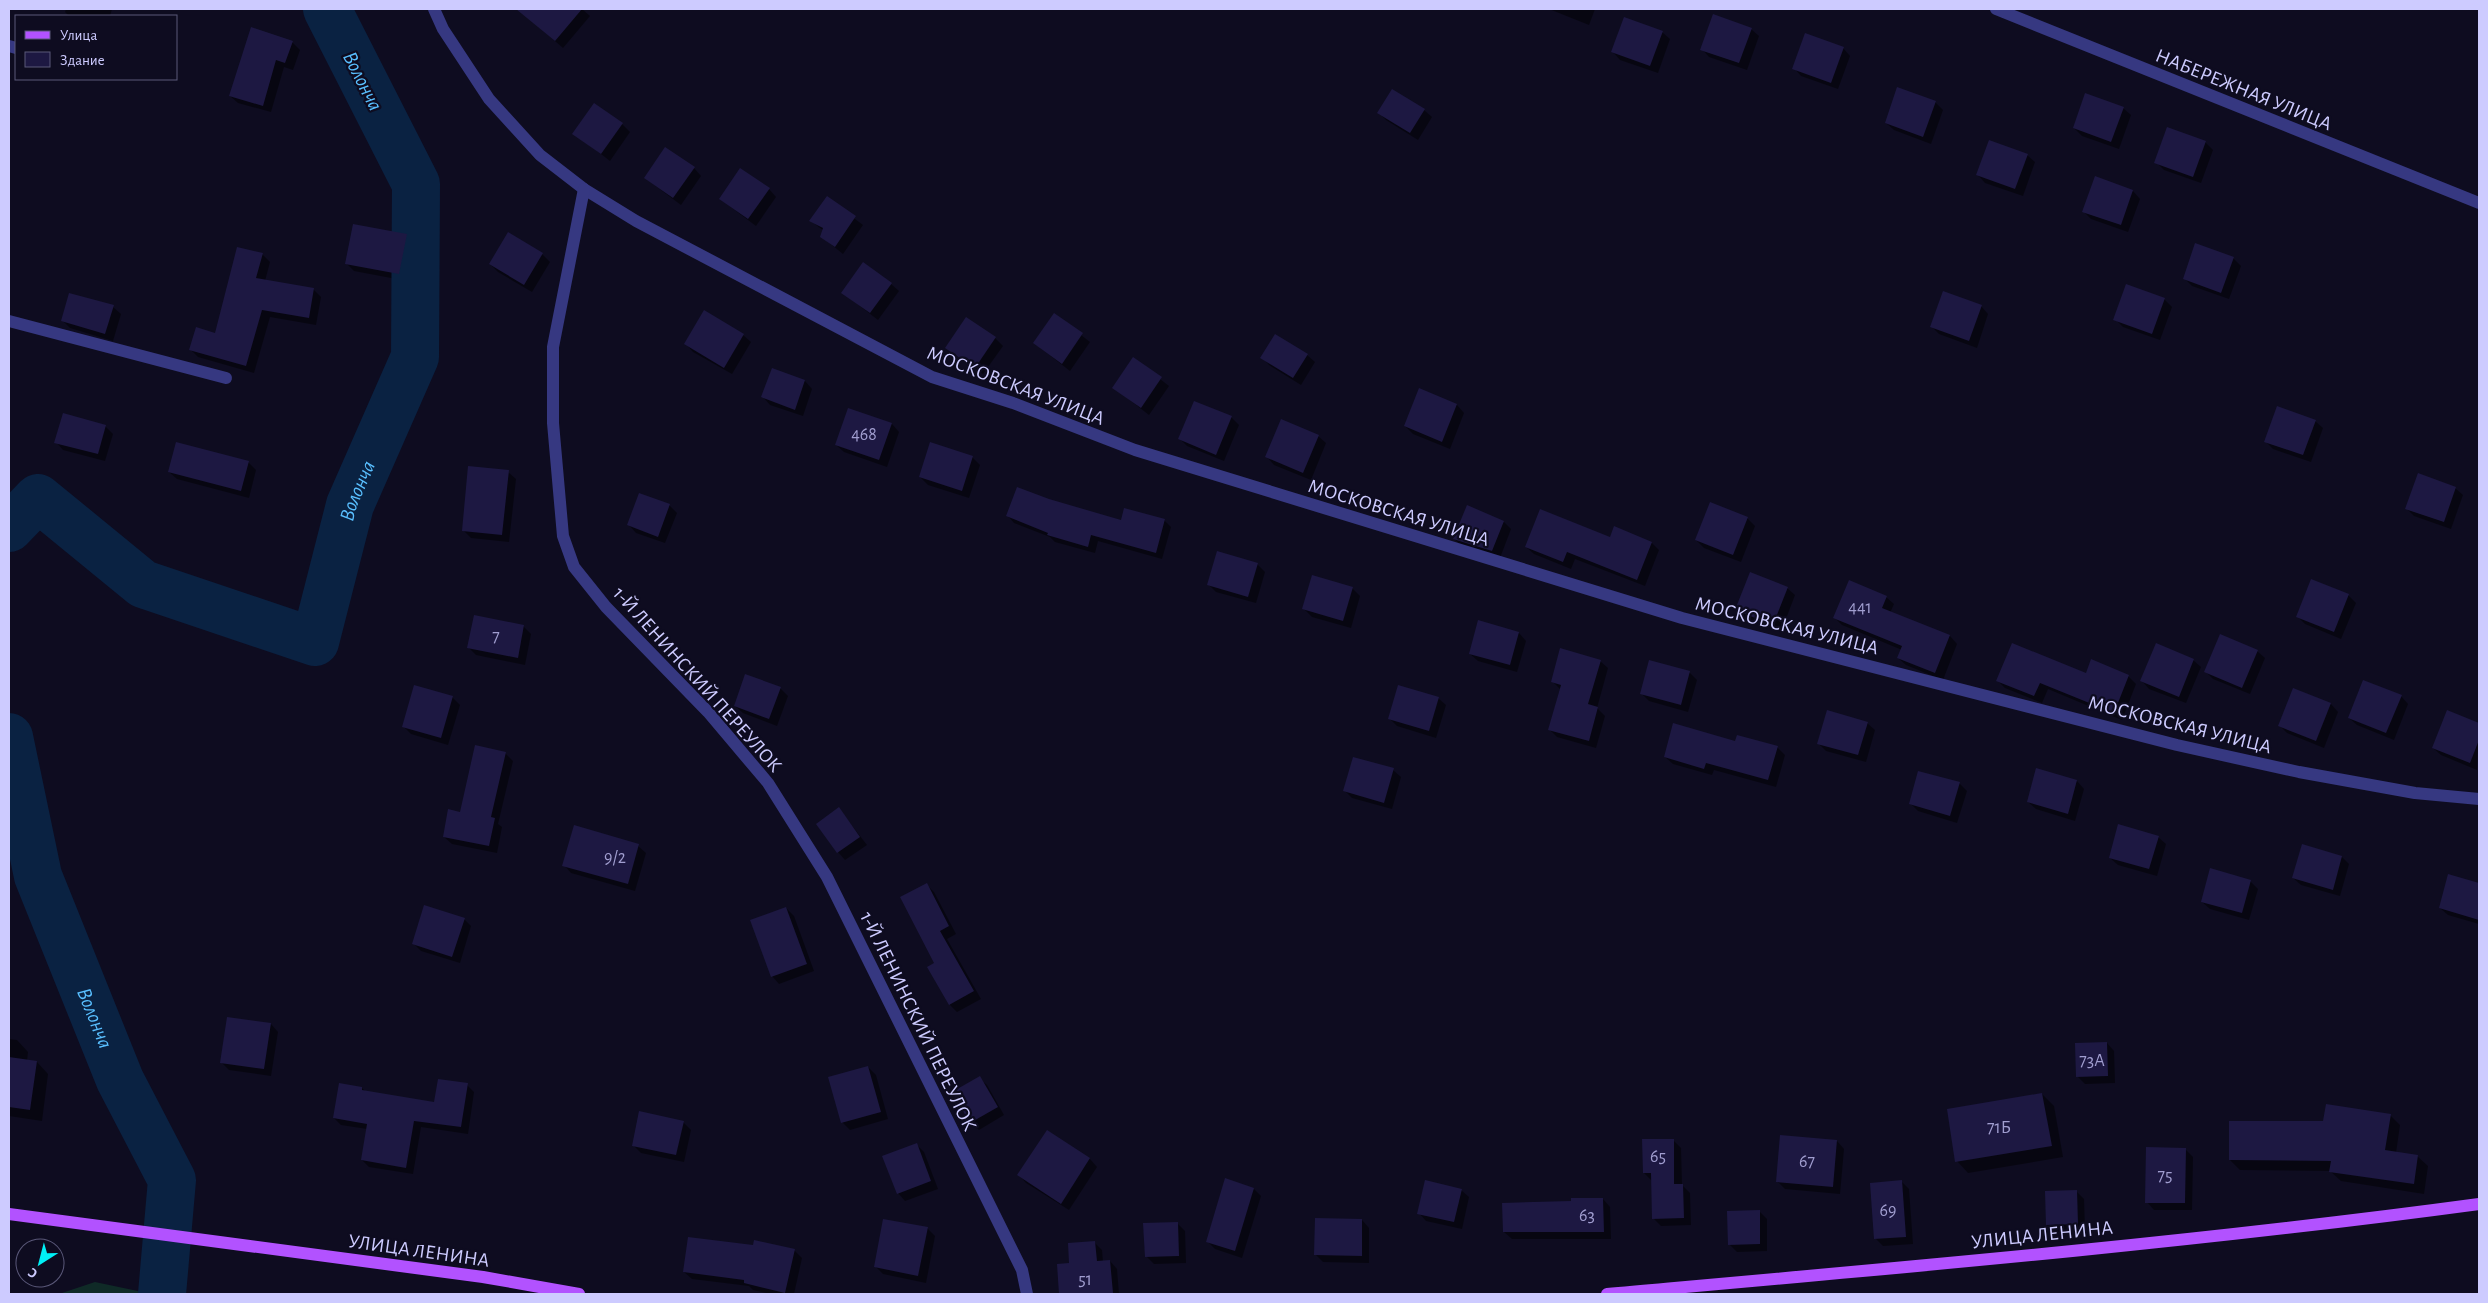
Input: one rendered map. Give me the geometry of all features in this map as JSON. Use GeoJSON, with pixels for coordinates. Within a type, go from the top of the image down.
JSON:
{"type":"FeatureCollection","features":[{"type":"Feature","properties":{"kind":"main road","name":"УЛИЦА ЛЕНИНА"},"geometry":{"type":"LineString","coordinates":[[1607,1294],[2148,1242],[2360,1220],[2479,1204]]}},
{"type":"Feature","properties":{"kind":"main road","name":"УЛИЦА ЛЕНИНА"},"geometry":{"type":"LineString","coordinates":[[9,1214],[87,1226],[483,1277],[579,1294]]}},
{"type":"Feature","properties":{"kind":"street","name":"МОСКОВСКАЯ УЛИЦА"},"geometry":{"type":"LineString","coordinates":[[434,9],[443,29],[489,99],[540,155],[584,189],[636,221],[932,377],[1013,403],[1135,450],[1691,620],[2177,745],[2357,783],[2415,793],[2479,799]]}},
{"type":"Feature","properties":{"kind":"street","name":"НАБЕРЕЖНАЯ УЛИЦА"},"geometry":{"type":"LineString","coordinates":[[1996,9],[2479,203]]}},
{"type":"Feature","properties":{"kind":"street","name":"1-Й ЛЕНИНСКИЙ ПЕРЕУЛОК"},"geometry":{"type":"LineString","coordinates":[[584,189],[554,347],[554,423],[563,536],[574,567],[606,607],[708,712],[768,783],[778,798],[827,877],[1022,1270],[1027,1294]]}},
{"type":"Feature","properties":{"kind":"street"},"geometry":{"type":"LineString","coordinates":[[9,321],[226,378]]}},
{"type":"Feature","properties":{"kind":"green space"},"geometry":{"type":"Polygon","coordinates":[[[95,1282],[152,1294],[59,1294],[95,1282]]]}},
{"type":"Feature","properties":{"kind":"building"},"geometry":{"type":"Polygon","coordinates":[[[516,9],[582,9],[555,41],[516,9]]]}},
{"type":"Feature","properties":{"kind":"building"},"geometry":{"type":"Polygon","coordinates":[[[1713,14],[1752,28],[1739,63],[1700,50],[1713,14]]]}},
{"type":"Feature","properties":{"kind":"building"},"geometry":{"type":"Polygon","coordinates":[[[1624,17],[1663,31],[1650,66],[1611,52],[1624,17]]]}},
{"type":"Feature","properties":{"kind":"building"},"geometry":{"type":"Polygon","coordinates":[[[251,27],[293,41],[285,63],[276,60],[263,106],[229,96],[251,27]]]}},
{"type":"Feature","properties":{"kind":"building"},"geometry":{"type":"Polygon","coordinates":[[[1805,33],[1844,47],[1831,83],[1792,69],[1805,33]]]}},
{"type":"Feature","properties":{"kind":"building"},"geometry":{"type":"Polygon","coordinates":[[[1897,87],[1936,101],[1923,137],[1885,123],[1897,87]]]}},
{"type":"Feature","properties":{"kind":"building"},"geometry":{"type":"Polygon","coordinates":[[[1392,89],[1425,109],[1410,133],[1377,113],[1392,89]]]}},
{"type":"Feature","properties":{"kind":"building"},"geometry":{"type":"Polygon","coordinates":[[[2085,93],[2124,107],[2111,142],[2073,128],[2085,93]]]}},
{"type":"Feature","properties":{"kind":"building"},"geometry":{"type":"Polygon","coordinates":[[[594,103],[623,123],[601,154],[572,134],[594,103]]]}},
{"type":"Feature","properties":{"kind":"building"},"geometry":{"type":"Polygon","coordinates":[[[2167,127],[2206,141],[2193,177],[2154,163],[2167,127]]]}},
{"type":"Feature","properties":{"kind":"building"},"geometry":{"type":"Polygon","coordinates":[[[1989,140],[2028,154],[2015,189],[1976,175],[1989,140]]]}},
{"type":"Feature","properties":{"kind":"building"},"geometry":{"type":"Polygon","coordinates":[[[665,147],[695,167],[673,198],[644,178],[665,147]]]}},
{"type":"Feature","properties":{"kind":"building"},"geometry":{"type":"Polygon","coordinates":[[[740,168],[770,188],[748,219],[719,199],[740,168]]]}},
{"type":"Feature","properties":{"kind":"building"},"geometry":{"type":"Polygon","coordinates":[[[2095,176],[2133,190],[2121,225],[2082,212],[2095,176]]]}},
{"type":"Feature","properties":{"kind":"building"},"geometry":{"type":"Polygon","coordinates":[[[827,196],[856,216],[835,247],[820,237],[823,228],[809,221],[827,196]]]}},
{"type":"Feature","properties":{"kind":"building"},"geometry":{"type":"Polygon","coordinates":[[[353,224],[407,234],[399,274],[345,264],[353,224]]]}},
{"type":"Feature","properties":{"kind":"building"},"geometry":{"type":"Polygon","coordinates":[[[508,232],[543,253],[524,285],[489,264],[508,232]]]}},
{"type":"Feature","properties":{"kind":"building"},"geometry":{"type":"Polygon","coordinates":[[[2195,243],[2234,257],[2221,293],[2183,279],[2195,243]]]}},
{"type":"Feature","properties":{"kind":"building"},"geometry":{"type":"Polygon","coordinates":[[[237,247],[263,253],[256,278],[314,288],[309,318],[262,310],[246,366],[189,350],[196,327],[215,333],[237,247]]]}},
{"type":"Feature","properties":{"kind":"building"},"geometry":{"type":"Polygon","coordinates":[[[863,262],[892,283],[870,313],[841,293],[863,262]]]}},
{"type":"Feature","properties":{"kind":"building"},"geometry":{"type":"Polygon","coordinates":[[[2126,284],[2165,298],[2152,334],[2113,320],[2126,284]]]}},
{"type":"Feature","properties":{"kind":"building"},"geometry":{"type":"Polygon","coordinates":[[[1943,291],[1982,305],[1969,341],[1930,327],[1943,291]]]}},
{"type":"Feature","properties":{"kind":"building"},"geometry":{"type":"Polygon","coordinates":[[[69,293],[114,305],[105,334],[61,321],[69,293]]]}},
{"type":"Feature","properties":{"kind":"building"},"geometry":{"type":"Polygon","coordinates":[[[704,310],[744,334],[724,368],[684,344],[704,310]]]}},
{"type":"Feature","properties":{"kind":"building"},"geometry":{"type":"Polygon","coordinates":[[[1054,313],[1083,333],[1062,364],[1033,343],[1054,313]]]}},
{"type":"Feature","properties":{"kind":"building"},"geometry":{"type":"Polygon","coordinates":[[[966,317],[996,337],[975,368],[945,348],[966,317]]]}},
{"type":"Feature","properties":{"kind":"building"},"geometry":{"type":"Polygon","coordinates":[[[1275,334],[1308,354],[1293,378],[1260,358],[1275,334]]]}},
{"type":"Feature","properties":{"kind":"building"},"geometry":{"type":"Polygon","coordinates":[[[1133,357],[1162,377],[1141,408],[1112,388],[1133,357]]]}},
{"type":"Feature","properties":{"kind":"building"},"geometry":{"type":"Polygon","coordinates":[[[772,368],[805,380],[795,410],[761,397],[772,368]]]}},
{"type":"Feature","properties":{"kind":"building"},"geometry":{"type":"Polygon","coordinates":[[[1419,388],[1457,404],[1442,442],[1404,426],[1419,388]]]}},
{"type":"Feature","properties":{"kind":"building"},"geometry":{"type":"Polygon","coordinates":[[[1194,401],[1232,416],[1216,455],[1178,439],[1194,401]]]}},
{"type":"Feature","properties":{"kind":"building"},"geometry":{"type":"Polygon","coordinates":[[[2277,406],[2316,420],[2303,455],[2264,442],[2277,406]]]}},
{"type":"Feature","properties":{"kind":"building"},"geometry":{"type":"Polygon","coordinates":[[[848,408],[892,423],[879,460],[835,445],[848,408]]]}},
{"type":"Feature","properties":{"kind":"building"},"geometry":{"type":"Polygon","coordinates":[[[63,413],[106,425],[98,454],[54,443],[63,413]]]}},
{"type":"Feature","properties":{"kind":"building"},"geometry":{"type":"Polygon","coordinates":[[[1281,419],[1319,435],[1303,473],[1265,457],[1281,419]]]}},
{"type":"Feature","properties":{"kind":"building"},"geometry":{"type":"Polygon","coordinates":[[[176,442],[249,461],[241,491],[168,472],[176,442]]]}},
{"type":"Feature","properties":{"kind":"building"},"geometry":{"type":"Polygon","coordinates":[[[930,442],[973,456],[962,491],[919,477],[930,442]]]}},
{"type":"Feature","properties":{"kind":"building"},"geometry":{"type":"Polygon","coordinates":[[[468,466],[509,470],[502,535],[462,531],[468,466]]]}},
{"type":"Feature","properties":{"kind":"building"},"geometry":{"type":"Polygon","coordinates":[[[2418,473],[2456,487],[2444,522],[2405,509],[2418,473]]]}},
{"type":"Feature","properties":{"kind":"building"},"geometry":{"type":"Polygon","coordinates":[[[1017,487],[1049,499],[1121,520],[1124,508],[1165,519],[1156,553],[1091,535],[1088,547],[1047,535],[1048,533],[1006,516],[1017,487]]]}},
{"type":"Feature","properties":{"kind":"building"},"geometry":{"type":"Polygon","coordinates":[[[639,493],[670,504],[658,537],[627,525],[639,493]]]}},
{"type":"Feature","properties":{"kind":"building"},"geometry":{"type":"Polygon","coordinates":[[[1710,502],[1748,517],[1733,555],[1695,540],[1710,502]]]}},
{"type":"Feature","properties":{"kind":"building"},"geometry":{"type":"Polygon","coordinates":[[[1467,505],[1504,521],[1492,551],[1453,539],[1467,505]]]}},
{"type":"Feature","properties":{"kind":"building"},"geometry":{"type":"Polygon","coordinates":[[[1540,509],[1610,537],[1614,526],[1652,542],[1637,580],[1567,552],[1563,562],[1525,547],[1540,509]]]}},
{"type":"Feature","properties":{"kind":"building"},"geometry":{"type":"Polygon","coordinates":[[[1217,551],[1258,563],[1248,597],[1207,585],[1217,551]]]}},
{"type":"Feature","properties":{"kind":"building"},"geometry":{"type":"Polygon","coordinates":[[[1750,572],[1788,587],[1773,625],[1735,610],[1750,572]]]}},
{"type":"Feature","properties":{"kind":"building"},"geometry":{"type":"Polygon","coordinates":[[[1312,575],[1353,587],[1343,621],[1302,609],[1312,575]]]}},
{"type":"Feature","properties":{"kind":"building"},"geometry":{"type":"Polygon","coordinates":[[[2311,579],[2349,594],[2334,632],[2296,617],[2311,579]]]}},
{"type":"Feature","properties":{"kind":"building"},"geometry":{"type":"Polygon","coordinates":[[[1849,580],[1887,596],[1882,608],[1950,635],[1935,673],[1897,658],[1902,646],[1833,618],[1849,580]]]}},
{"type":"Feature","properties":{"kind":"building"},"geometry":{"type":"Polygon","coordinates":[[[474,615],[524,625],[518,658],[467,648],[474,615]]]}},
{"type":"Feature","properties":{"kind":"building"},"geometry":{"type":"Polygon","coordinates":[[[1478,620],[1519,632],[1510,665],[1469,654],[1478,620]]]}},
{"type":"Feature","properties":{"kind":"building"},"geometry":{"type":"Polygon","coordinates":[[[2220,634],[2258,650],[2242,688],[2204,672],[2220,634]]]}},
{"type":"Feature","properties":{"kind":"building"},"geometry":{"type":"Polygon","coordinates":[[[2012,643],[2086,673],[2091,659],[2129,675],[2114,713],[2040,683],[2034,696],[1996,681],[2012,643]]]}},
{"type":"Feature","properties":{"kind":"building"},"geometry":{"type":"Polygon","coordinates":[[[2156,643],[2194,659],[2179,697],[2140,681],[2156,643]]]}},
{"type":"Feature","properties":{"kind":"building"},"geometry":{"type":"Polygon","coordinates":[[[1560,648],[1601,660],[1588,704],[1598,707],[1589,741],[1548,730],[1561,685],[1551,682],[1560,648]]]}},
{"type":"Feature","properties":{"kind":"building"},"geometry":{"type":"Polygon","coordinates":[[[1649,660],[1690,671],[1681,705],[1640,694],[1649,660]]]}},
{"type":"Feature","properties":{"kind":"building"},"geometry":{"type":"Polygon","coordinates":[[[745,674],[781,687],[769,719],[734,706],[745,674]]]}},
{"type":"Feature","properties":{"kind":"building"},"geometry":{"type":"Polygon","coordinates":[[[2363,680],[2402,695],[2386,733],[2348,718],[2363,680]]]}},
{"type":"Feature","properties":{"kind":"building"},"geometry":{"type":"Polygon","coordinates":[[[414,685],[453,696],[441,738],[402,727],[414,685]]]}},
{"type":"Feature","properties":{"kind":"building"},"geometry":{"type":"Polygon","coordinates":[[[1398,685],[1439,697],[1429,731],[1388,719],[1398,685]]]}},
{"type":"Feature","properties":{"kind":"building"},"geometry":{"type":"Polygon","coordinates":[[[2293,688],[2331,703],[2316,741],[2278,726],[2293,688]]]}},
{"type":"Feature","properties":{"kind":"building"},"geometry":{"type":"Polygon","coordinates":[[[1827,710],[1868,722],[1858,755],[1817,744],[1827,710]]]}},
{"type":"Feature","properties":{"kind":"building"},"geometry":{"type":"Polygon","coordinates":[[[2447,710],[2479,723],[2479,740],[2470,763],[2432,748],[2447,710]]]}},
{"type":"Feature","properties":{"kind":"building"},"geometry":{"type":"Polygon","coordinates":[[[1673,723],[1735,741],[1737,735],[1778,746],[1768,780],[1706,763],[1704,769],[1664,757],[1673,723]]]}},
{"type":"Feature","properties":{"kind":"building"},"geometry":{"type":"Polygon","coordinates":[[[475,745],[506,752],[491,817],[495,818],[489,846],[443,837],[448,809],[460,812],[475,745]]]}},
{"type":"Feature","properties":{"kind":"building"},"geometry":{"type":"Polygon","coordinates":[[[1353,757],[1394,768],[1384,803],[1343,791],[1353,757]]]}},
{"type":"Feature","properties":{"kind":"building"},"geometry":{"type":"Polygon","coordinates":[[[2036,768],[2077,780],[2068,814],[2027,802],[2036,768]]]}},
{"type":"Feature","properties":{"kind":"building"},"geometry":{"type":"Polygon","coordinates":[[[1918,771],[1960,782],[1950,816],[1909,804],[1918,771]]]}},
{"type":"Feature","properties":{"kind":"building"},"geometry":{"type":"Polygon","coordinates":[[[839,807],[860,837],[837,853],[816,824],[839,807]]]}},
{"type":"Feature","properties":{"kind":"building"},"geometry":{"type":"Polygon","coordinates":[[[2118,824],[2159,836],[2149,869],[2109,858],[2118,824]]]}},
{"type":"Feature","properties":{"kind":"building"},"geometry":{"type":"Polygon","coordinates":[[[574,825],[639,844],[628,884],[562,866],[574,825]]]}},
{"type":"Feature","properties":{"kind":"building"},"geometry":{"type":"Polygon","coordinates":[[[2302,844],[2342,856],[2333,890],[2292,878],[2302,844]]]}},
{"type":"Feature","properties":{"kind":"building"},"geometry":{"type":"Polygon","coordinates":[[[2210,868],[2251,880],[2242,913],[2201,902],[2210,868]]]}},
{"type":"Feature","properties":{"kind":"building"},"geometry":{"type":"Polygon","coordinates":[[[2448,874],[2479,883],[2479,920],[2439,908],[2448,874]]]}},
{"type":"Feature","properties":{"kind":"building"},"geometry":{"type":"Polygon","coordinates":[[[927,883],[949,926],[940,931],[974,991],[949,1005],[927,967],[934,963],[900,897],[927,883]]]}},
{"type":"Feature","properties":{"kind":"building"},"geometry":{"type":"Polygon","coordinates":[[[424,905],[465,918],[452,957],[412,944],[424,905]]]}},
{"type":"Feature","properties":{"kind":"building"},"geometry":{"type":"Polygon","coordinates":[[[786,907],[807,964],[771,977],[750,920],[786,907]]]}},
{"type":"Feature","properties":{"kind":"building"},"geometry":{"type":"Polygon","coordinates":[[[227,1017],[271,1023],[264,1069],[220,1063],[227,1017]]]}},
{"type":"Feature","properties":{"kind":"building"},"geometry":{"type":"Polygon","coordinates":[[[2107,1042],[2108,1076],[2076,1077],[2075,1043],[2107,1042]]]}},
{"type":"Feature","properties":{"kind":"building"},"geometry":{"type":"Polygon","coordinates":[[[9,1057],[37,1061],[30,1110],[9,1107],[9,1057]]]}},
{"type":"Feature","properties":{"kind":"building"},"geometry":{"type":"Polygon","coordinates":[[[868,1066],[881,1112],[841,1123],[828,1077],[868,1066]]]}},
{"type":"Feature","properties":{"kind":"building"},"geometry":{"type":"Polygon","coordinates":[[[980,1076],[998,1107],[970,1123],[952,1092],[980,1076]]]}},
{"type":"Feature","properties":{"kind":"building"},"geometry":{"type":"Polygon","coordinates":[[[438,1079],[468,1083],[461,1127],[414,1121],[406,1168],[361,1160],[367,1124],[333,1118],[339,1083],[362,1087],[362,1090],[434,1102],[438,1079]]]}},
{"type":"Feature","properties":{"kind":"building"},"geometry":{"type":"Polygon","coordinates":[[[2042,1093],[2052,1146],[1955,1162],[1947,1109],[2042,1093]]]}},
{"type":"Feature","properties":{"kind":"building"},"geometry":{"type":"Polygon","coordinates":[[[2326,1104],[2391,1114],[2385,1150],[2418,1155],[2414,1184],[2329,1172],[2331,1161],[2229,1160],[2229,1121],[2323,1121],[2326,1104]]]}},
{"type":"Feature","properties":{"kind":"building"},"geometry":{"type":"Polygon","coordinates":[[[639,1111],[684,1121],[676,1155],[632,1146],[639,1111]]]}},
{"type":"Feature","properties":{"kind":"building"},"geometry":{"type":"Polygon","coordinates":[[[1047,1130],[1090,1158],[1061,1204],[1017,1175],[1047,1130]]]}},
{"type":"Feature","properties":{"kind":"building"},"geometry":{"type":"Polygon","coordinates":[[[1780,1135],[1837,1140],[1833,1187],[1776,1182],[1780,1135]]]}},
{"type":"Feature","properties":{"kind":"building"},"geometry":{"type":"Polygon","coordinates":[[[1642,1139],[1674,1139],[1674,1184],[1683,1184],[1684,1218],[1652,1219],[1651,1173],[1643,1173],[1642,1139]]]}},
{"type":"Feature","properties":{"kind":"building"},"geometry":{"type":"Polygon","coordinates":[[[917,1143],[931,1181],[897,1194],[882,1156],[917,1143]]]}},
{"type":"Feature","properties":{"kind":"building"},"geometry":{"type":"Polygon","coordinates":[[[2146,1147],[2186,1148],[2185,1203],[2145,1203],[2146,1147]]]}},
{"type":"Feature","properties":{"kind":"building"},"geometry":{"type":"Polygon","coordinates":[[[1225,1178],[1254,1188],[1235,1251],[1206,1242],[1225,1178]]]}},
{"type":"Feature","properties":{"kind":"building"},"geometry":{"type":"Polygon","coordinates":[[[1425,1180],[1462,1189],[1454,1222],[1417,1214],[1425,1180]]]}},
{"type":"Feature","properties":{"kind":"building"},"geometry":{"type":"Polygon","coordinates":[[[1902,1180],[1906,1237],[1874,1239],[1870,1183],[1902,1180]]]}},
{"type":"Feature","properties":{"kind":"building"},"geometry":{"type":"Polygon","coordinates":[[[2077,1190],[2078,1224],[2046,1225],[2045,1191],[2077,1190]]]}},
{"type":"Feature","properties":{"kind":"building"},"geometry":{"type":"Polygon","coordinates":[[[1571,1198],[1603,1198],[1604,1232],[1503,1232],[1502,1203],[1571,1201],[1571,1198]]]}},
{"type":"Feature","properties":{"kind":"building"},"geometry":{"type":"Polygon","coordinates":[[[1760,1210],[1760,1244],[1728,1245],[1727,1211],[1760,1210]]]}},
{"type":"Feature","properties":{"kind":"building"},"geometry":{"type":"Polygon","coordinates":[[[1315,1218],[1362,1219],[1362,1256],[1314,1255],[1315,1218]]]}},
{"type":"Feature","properties":{"kind":"building"},"geometry":{"type":"Polygon","coordinates":[[[883,1219],[928,1227],[918,1276],[874,1267],[883,1219]]]}},
{"type":"Feature","properties":{"kind":"building"},"geometry":{"type":"Polygon","coordinates":[[[1178,1222],[1179,1256],[1145,1257],[1143,1223],[1178,1222]]]}},
{"type":"Feature","properties":{"kind":"building"},"geometry":{"type":"Polygon","coordinates":[[[688,1237],[753,1245],[754,1240],[795,1249],[785,1293],[744,1283],[744,1280],[683,1272],[688,1237]]]}},
{"type":"Feature","properties":{"kind":"building"},"geometry":{"type":"Polygon","coordinates":[[[1095,1241],[1097,1261],[1110,1260],[1113,1293],[1059,1294],[1057,1264],[1069,1263],[1068,1243],[1095,1241]]]}},
{"type":"Feature","properties":{"kind":"waterway","name":"Волонча"},"geometry":{"type":"LineString","coordinates":[[9,528],[38,498],[143,584],[315,642],[350,505],[415,357],[416,184],[327,9]]}},
{"type":"Feature","properties":{"kind":"waterway","name":"Волонча"},"geometry":{"type":"LineString","coordinates":[[9,737],[38,876],[120,1080],[172,1180],[162,1294]]}}]}
